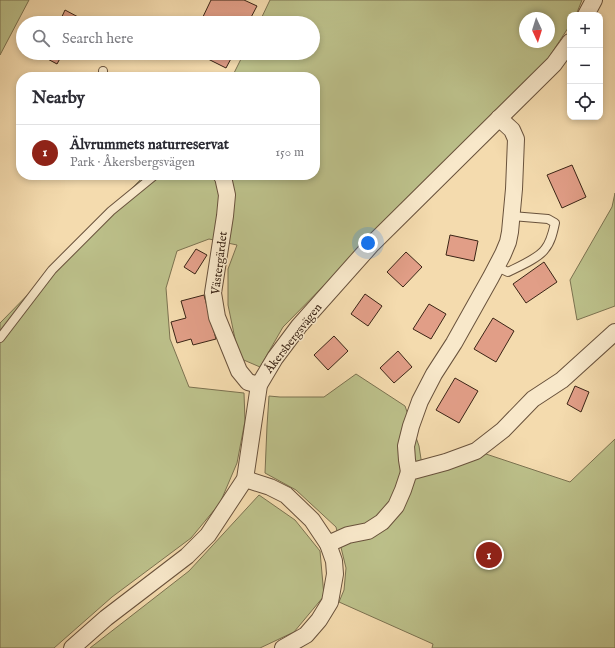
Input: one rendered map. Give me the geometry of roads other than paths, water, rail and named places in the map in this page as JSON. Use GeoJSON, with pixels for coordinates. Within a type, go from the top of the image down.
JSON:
{"type":"FeatureCollection","features":[{"type":"Feature","properties":{"kind":"street"},"geometry":{"type":"LineString","coordinates":[[588,12],[594,0]]}},
{"type":"Feature","properties":{"kind":"street","name":"Åkersbergsvägen"},"geometry":{"type":"LineString","coordinates":[[72,648],[106,618],[187,556],[208,535],[245,479],[259,385],[275,358],[299,326],[372,244],[554,64],[567,46]]}},
{"type":"Feature","properties":{"kind":"street"},"geometry":{"type":"LineString","coordinates":[[328,544],[348,535],[368,532],[382,522],[396,506],[409,472],[406,446],[420,401],[434,374],[454,343],[497,267],[508,242],[512,216],[516,138],[512,130],[499,118]]}},
{"type":"Feature","properties":{"kind":"street","name":"Västergärdet"},"geometry":{"type":"LineString","coordinates":[[224,180],[227,195],[225,216],[213,293],[217,316],[239,371],[248,382],[259,385]]}},
{"type":"Feature","properties":{"kind":"street"},"geometry":{"type":"LineString","coordinates":[[409,472],[446,462],[476,451],[503,430],[533,400],[562,380],[615,332]]}},
{"type":"Feature","properties":{"kind":"street"},"geometry":{"type":"LineString","coordinates":[[245,479],[270,487],[286,495],[312,520],[328,544],[334,560],[334,574],[330,602],[319,620],[306,635],[283,648]]}},
{"type":"Feature","properties":{"kind":"lane"},"geometry":{"type":"LineString","coordinates":[[0,338],[52,270],[112,211],[149,180]]}},
{"type":"Feature","properties":{"kind":"lane"},"geometry":{"type":"LineString","coordinates":[[497,267],[508,272],[530,261],[545,250],[553,236],[555,223],[548,219],[512,216]]}},
{"type":"Feature","properties":{"kind":"place","name":"Älvrummets naturreservat"},"geometry":{"type":"Point","coordinates":[489,555]}}]}
